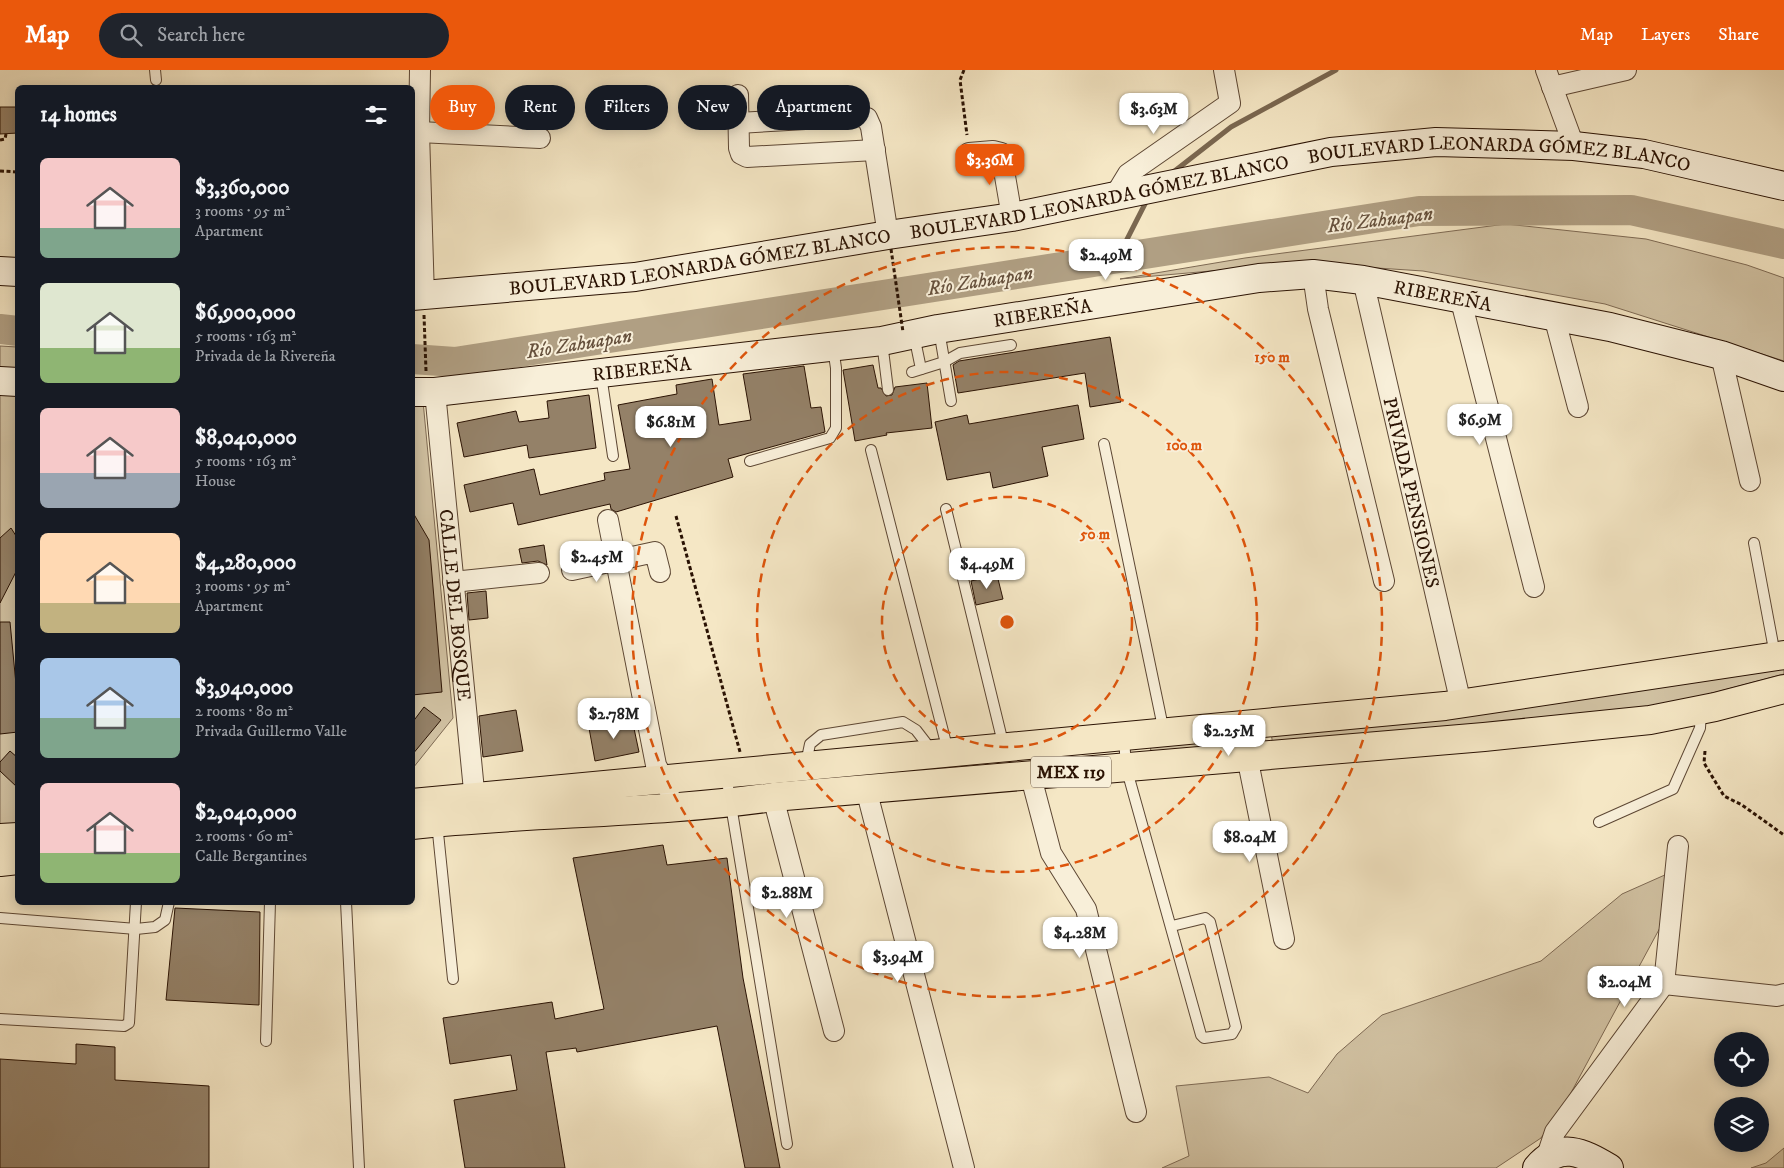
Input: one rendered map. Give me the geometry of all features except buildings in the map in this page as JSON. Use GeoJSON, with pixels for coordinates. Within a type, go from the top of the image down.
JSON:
{"type":"FeatureCollection","features":[{"type":"Feature","properties":{"kind":"main road","name":"MEX 119"},"geometry":{"type":"LineString","coordinates":[[425,823],[476,808],[658,775],[735,773],[1241,727],[1461,704],[1780,656]]}},
{"type":"Feature","properties":{"kind":"main road","name":"MEX 119"},"geometry":{"type":"LineString","coordinates":[[415,803],[476,808],[663,808],[730,804],[773,797],[1247,758],[1640,721],[1701,710],[1784,689]]}},
{"type":"Feature","properties":{"kind":"main road"},"geometry":{"type":"LineString","coordinates":[[0,838],[15,836]]}},
{"type":"Feature","properties":{"kind":"main road"},"geometry":{"type":"LineString","coordinates":[[0,862],[15,860]]}},
{"type":"Feature","properties":{"kind":"street"},"geometry":{"type":"LineString","coordinates":[[420,70],[420,302]]}},
{"type":"Feature","properties":{"kind":"street"},"geometry":{"type":"LineString","coordinates":[[1114,197],[1128,174],[1230,103],[1224,70]]}},
{"type":"Feature","properties":{"kind":"street"},"geometry":{"type":"LineString","coordinates":[[1574,146],[1549,78],[1626,70]]}},
{"type":"Feature","properties":{"kind":"street"},"geometry":{"type":"LineString","coordinates":[[747,122],[858,116],[867,118],[875,150],[889,242]]}},
{"type":"Feature","properties":{"kind":"street"},"geometry":{"type":"LineString","coordinates":[[738,130],[739,148],[741,154],[747,157],[875,150]]}},
{"type":"Feature","properties":{"kind":"street"},"geometry":{"type":"LineString","coordinates":[[419,132],[540,138]]}},
{"type":"Feature","properties":{"kind":"street","name":"BOULEVARD LEONARDA GÓMEZ BLANCO"},"geometry":{"type":"LineString","coordinates":[[420,302],[635,277],[889,242],[1331,152],[1436,142],[1574,146],[1644,154],[1784,186]]}},
{"type":"Feature","properties":{"kind":"street"},"geometry":{"type":"LineString","coordinates":[[969,153],[993,151],[1001,153],[1012,217]]}},
{"type":"Feature","properties":{"kind":"street"},"geometry":{"type":"LineString","coordinates":[[0,270],[15,272]]}},
{"type":"Feature","properties":{"kind":"street"},"geometry":{"type":"LineString","coordinates":[[1313,274],[1318,309],[1384,580]]}},
{"type":"Feature","properties":{"kind":"street","name":"RIBEREÑA"},"geometry":{"type":"LineString","coordinates":[[424,386],[600,373],[833,347],[1259,278],[1313,274],[1363,280],[1610,327],[1721,355],[1784,377]]}},
{"type":"Feature","properties":{"kind":"street","name":"PRIVADA PENSIONES"},"geometry":{"type":"LineString","coordinates":[[1363,280],[1461,704]]}},
{"type":"Feature","properties":{"kind":"street"},"geometry":{"type":"LineString","coordinates":[[1460,298],[1534,586]]}},
{"type":"Feature","properties":{"kind":"street"},"geometry":{"type":"LineString","coordinates":[[1554,316],[1578,407]]}},
{"type":"Feature","properties":{"kind":"street"},"geometry":{"type":"LineString","coordinates":[[1721,355],[1750,481]]}},
{"type":"Feature","properties":{"kind":"street"},"geometry":{"type":"LineString","coordinates":[[0,381],[15,382]]}},
{"type":"Feature","properties":{"kind":"street","name":"CALLE DEL BOSQUE"},"geometry":{"type":"LineString","coordinates":[[424,386],[453,582],[476,808]]}},
{"type":"Feature","properties":{"kind":"street"},"geometry":{"type":"LineString","coordinates":[[608,520],[658,775],[650,788],[651,796],[663,808]]}},
{"type":"Feature","properties":{"kind":"street"},"geometry":{"type":"LineString","coordinates":[[572,570],[655,552],[660,572]]}},
{"type":"Feature","properties":{"kind":"street"},"geometry":{"type":"LineString","coordinates":[[453,582],[539,573]]}},
{"type":"Feature","properties":{"kind":"street"},"geometry":{"type":"LineString","coordinates":[[1241,727],[1284,939]]}},
{"type":"Feature","properties":{"kind":"street"},"geometry":{"type":"LineString","coordinates":[[1031,776],[1051,854],[1086,909],[1136,1112]]}},
{"type":"Feature","properties":{"kind":"street"},"geometry":{"type":"LineString","coordinates":[[866,789],[964,1168]]}},
{"type":"Feature","properties":{"kind":"street"},"geometry":{"type":"LineString","coordinates":[[773,797],[834,1031]]}},
{"type":"Feature","properties":{"kind":"street"},"geometry":{"type":"LineString","coordinates":[[1542,1162],[1555,1132],[1664,984],[1678,846]]}},
{"type":"Feature","properties":{"kind":"street"},"geometry":{"type":"LineString","coordinates":[[1664,984],[1777,996],[1784,994]]}},
{"type":"Feature","properties":{"kind":"street"},"geometry":{"type":"LineString","coordinates":[[1542,1162],[1566,1150],[1593,1159],[1608,1168]]}},
{"type":"Feature","properties":{"kind":"lane"},"geometry":{"type":"LineString","coordinates":[[909,334],[944,362],[951,401]]}},
{"type":"Feature","properties":{"kind":"lane"},"geometry":{"type":"LineString","coordinates":[[909,334],[916,370],[944,362],[960,353],[1011,345]]}},
{"type":"Feature","properties":{"kind":"lane"},"geometry":{"type":"LineString","coordinates":[[888,390],[909,334]]}},
{"type":"Feature","properties":{"kind":"lane"},"geometry":{"type":"LineString","coordinates":[[750,461],[830,438],[836,428],[836,368],[833,347]]}},
{"type":"Feature","properties":{"kind":"lane"},"geometry":{"type":"LineString","coordinates":[[600,373],[613,456]]}},
{"type":"Feature","properties":{"kind":"lane"},"geometry":{"type":"LineString","coordinates":[[1104,444],[1164,733]]}},
{"type":"Feature","properties":{"kind":"lane"},"geometry":{"type":"LineString","coordinates":[[871,450],[941,753]]}},
{"type":"Feature","properties":{"kind":"lane"},"geometry":{"type":"LineString","coordinates":[[946,509],[1004,748]]}},
{"type":"Feature","properties":{"kind":"lane"},"geometry":{"type":"LineString","coordinates":[[1754,543],[1780,656]]}},
{"type":"Feature","properties":{"kind":"lane"},"geometry":{"type":"LineString","coordinates":[[1599,822],[1673,789],[1700,728],[1701,710]]}},
{"type":"Feature","properties":{"kind":"lane"},"geometry":{"type":"LineString","coordinates":[[1124,737],[1126,767],[1202,1035],[1208,1039],[1232,1034],[1236,1027],[1210,922],[1204,918],[1172,926]]}},
{"type":"Feature","properties":{"kind":"lane"},"geometry":{"type":"LineString","coordinates":[[735,773],[730,804],[787,1144]]}},
{"type":"Feature","properties":{"kind":"lane"},"geometry":{"type":"LineString","coordinates":[[425,823],[453,979]]}},
{"type":"Feature","properties":{"kind":"lane"},"geometry":{"type":"LineString","coordinates":[[0,1019],[124,1026],[129,1023],[136,905]]}},
{"type":"Feature","properties":{"kind":"lane"},"geometry":{"type":"LineString","coordinates":[[0,918],[136,929],[155,927],[165,920],[168,905]]}},
{"type":"Feature","properties":{"kind":"lane"},"geometry":{"type":"LineString","coordinates":[[266,1042],[270,905]]}},
{"type":"Feature","properties":{"kind":"lane"},"geometry":{"type":"LineString","coordinates":[[346,905],[359,1168]]}},
{"type":"Feature","properties":{"kind":"path"},"geometry":{"type":"LineString","coordinates":[[964,70],[960,80],[969,153]]}},
{"type":"Feature","properties":{"kind":"path"},"geometry":{"type":"LineString","coordinates":[[0,140],[5,139],[6,134]]}},
{"type":"Feature","properties":{"kind":"path"},"geometry":{"type":"LineString","coordinates":[[0,171],[15,172]]}},
{"type":"Feature","properties":{"kind":"path"},"geometry":{"type":"LineString","coordinates":[[889,242],[909,334]]}},
{"type":"Feature","properties":{"kind":"path"},"geometry":{"type":"LineString","coordinates":[[420,302],[424,386]]}},
{"type":"Feature","properties":{"kind":"path"},"geometry":{"type":"LineString","coordinates":[[676,516],[735,773]]}},
{"type":"Feature","properties":{"kind":"path"},"geometry":{"type":"LineString","coordinates":[[1705,747],[1704,763],[1724,796],[1742,805],[1784,835]]}},
{"type":"Feature","properties":{"kind":"shaded area"},"geometry":{"type":"Polygon","coordinates":[[[1506,224],[1646,239],[1747,265],[1784,278],[1784,361],[1605,304],[1423,271],[1301,263],[1120,279],[1245,258],[1506,224]]]}},
{"type":"Feature","properties":{"kind":"shaded area"},"geometry":{"type":"Polygon","coordinates":[[[0,346],[15,347],[15,370],[0,370],[0,346]]]}},
{"type":"Feature","properties":{"kind":"shaded area"},"geometry":{"type":"Polygon","coordinates":[[[0,393],[15,393],[15,824],[0,825],[0,393]]]}},
{"type":"Feature","properties":{"kind":"shaded area"},"geometry":{"type":"Polygon","coordinates":[[[415,401],[423,401],[453,718],[415,766],[415,401]]]}},
{"type":"Feature","properties":{"kind":"shaded area"},"geometry":{"type":"Polygon","coordinates":[[[1784,661],[1784,674],[1660,707],[1273,749],[1271,730],[1784,661]]]}},
{"type":"Feature","properties":{"kind":"shaded area"},"geometry":{"type":"Polygon","coordinates":[[[1222,734],[1222,751],[1150,760],[1151,744],[1222,734]]]}},
{"type":"Feature","properties":{"kind":"shaded area"},"geometry":{"type":"Polygon","coordinates":[[[1667,874],[1662,924],[1566,1102],[1541,1138],[1496,1168],[1162,1168],[1189,1156],[1176,1086],[1269,1077],[1308,1093],[1337,1054],[1382,1015],[1541,961],[1622,894],[1667,874]]]}},
{"type":"Feature","properties":{"kind":"shaded area"},"geometry":{"type":"Polygon","coordinates":[[[1784,1148],[1784,1168],[1751,1168],[1766,1163],[1784,1148]]]}},
{"type":"Feature","properties":{"kind":"waterway"},"geometry":{"type":"LineString","coordinates":[[1172,173],[1231,127],[1336,70]]}},
{"type":"Feature","properties":{"kind":"waterway"},"geometry":{"type":"LineString","coordinates":[[1117,259],[1148,198]]}},
{"type":"Feature","properties":{"kind":"waterway","name":"Río Zahuapan"},"geometry":{"type":"LineString","coordinates":[[415,359],[455,362],[1419,211],[1631,210],[1784,244]]}},
{"type":"Feature","properties":{"kind":"waterway","name":"Río Zahuapan"},"geometry":{"type":"LineString","coordinates":[[0,329],[15,331]]}}]}
